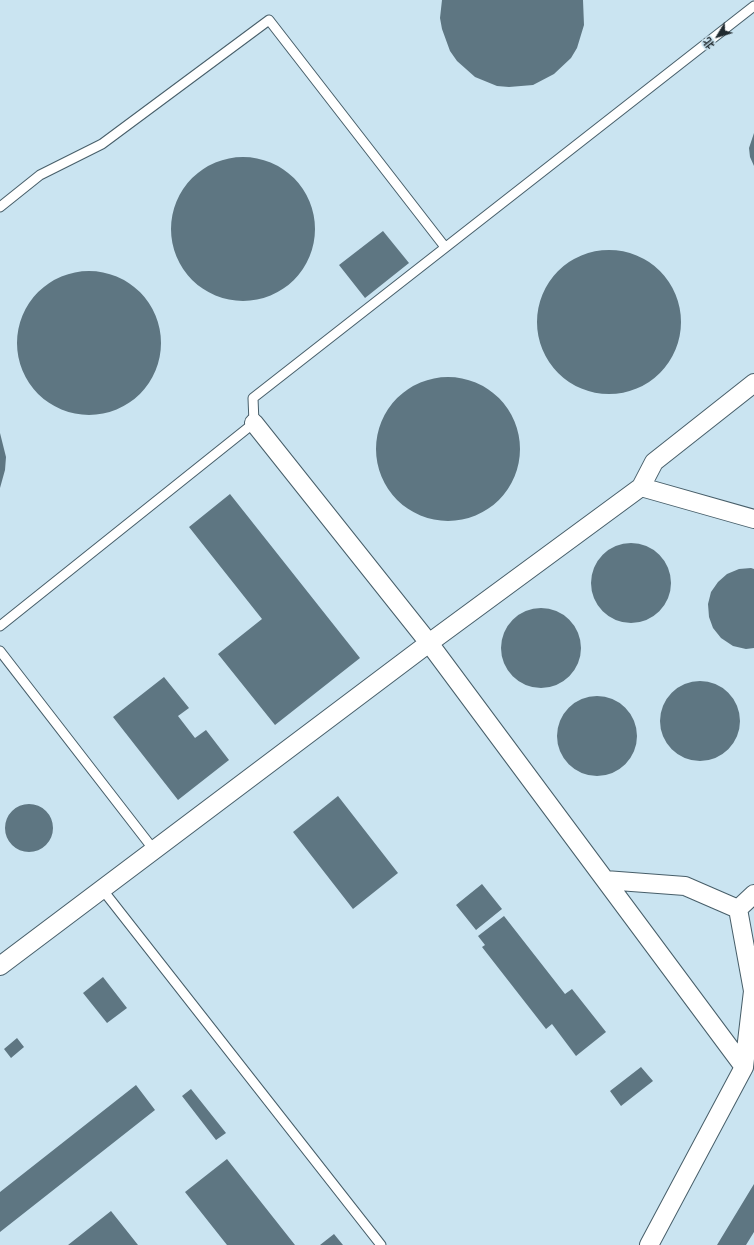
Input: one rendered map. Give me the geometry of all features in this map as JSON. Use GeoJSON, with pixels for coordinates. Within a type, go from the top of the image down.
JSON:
{"type":"FeatureCollection","features":[{"type":"Feature","properties":{"kind":"street"},"geometry":{"type":"LineString","coordinates":[[0,966],[429,643],[641,487],[654,462],[754,383]]}},
{"type":"Feature","properties":{"kind":"street"},"geometry":{"type":"LineString","coordinates":[[254,423],[429,643],[744,1067]]}},
{"type":"Feature","properties":{"kind":"street"},"geometry":{"type":"LineString","coordinates":[[641,487],[754,519]]}},
{"type":"Feature","properties":{"kind":"street"},"geometry":{"type":"LineString","coordinates":[[605,880],[685,886],[738,909]]}},
{"type":"Feature","properties":{"kind":"street"},"geometry":{"type":"LineString","coordinates":[[738,909],[754,894]]}},
{"type":"Feature","properties":{"kind":"street"},"geometry":{"type":"LineString","coordinates":[[649,1245],[744,1067],[753,991],[738,909]]}},
{"type":"Feature","properties":{"kind":"lane"},"geometry":{"type":"LineString","coordinates":[[0,626],[254,423],[253,398],[754,6]]}},
{"type":"Feature","properties":{"kind":"lane"},"geometry":{"type":"LineString","coordinates":[[0,207],[40,175],[102,144],[269,20],[445,247]]}},
{"type":"Feature","properties":{"kind":"lane"},"geometry":{"type":"LineString","coordinates":[[0,651],[154,850]]}},
{"type":"Feature","properties":{"kind":"lane"},"geometry":{"type":"LineString","coordinates":[[102,889],[381,1245]]}},
{"type":"Feature","properties":{"kind":"building"},"geometry":{"type":"Polygon","coordinates":[[[442,0],[583,0],[584,25],[577,48],[571,58],[554,74],[533,85],[509,87],[497,86],[475,77],[457,61],[450,51],[442,29],[440,18],[442,0]]]}},
{"type":"Feature","properties":{"kind":"building"},"geometry":{"type":"Polygon","coordinates":[[[754,133],[754,166],[750,157],[749,148],[754,133]]]}},
{"type":"Feature","properties":{"kind":"building"},"geometry":{"type":"Polygon","coordinates":[[[236,157],[250,157],[264,160],[283,169],[299,183],[312,208],[315,229],[314,243],[309,257],[299,275],[289,285],[264,298],[250,301],[236,301],[222,298],[203,289],[187,275],[174,250],[171,236],[171,222],[174,208],[183,189],[197,173],[222,160],[236,157]]]}},
{"type":"Feature","properties":{"kind":"building"},"geometry":{"type":"Polygon","coordinates":[[[383,231],[409,263],[365,298],[339,265],[383,231]]]}},
{"type":"Feature","properties":{"kind":"building"},"geometry":{"type":"Polygon","coordinates":[[[602,250],[616,250],[630,253],[649,262],[665,276],[678,301],[681,322],[680,336],[675,350],[665,368],[655,378],[630,391],[616,394],[602,394],[588,391],[569,382],[553,368],[540,343],[537,329],[537,315],[540,301],[549,282],[563,266],[588,253],[602,250]]]}},
{"type":"Feature","properties":{"kind":"building"},"geometry":{"type":"Polygon","coordinates":[[[82,271],[96,271],[110,274],[129,283],[145,297],[158,322],[161,343],[160,357],[155,371],[145,389],[135,399],[110,412],[96,415],[82,415],[68,412],[49,403],[33,389],[20,364],[17,350],[17,336],[20,322],[29,303],[43,287],[68,274],[82,271]]]}},
{"type":"Feature","properties":{"kind":"building"},"geometry":{"type":"Polygon","coordinates":[[[441,377],[455,377],[469,380],[488,389],[504,403],[517,428],[520,449],[519,463],[514,477],[504,495],[494,505],[469,518],[455,521],[441,521],[427,518],[408,509],[392,495],[379,470],[376,456],[376,442],[379,428],[388,409],[402,393],[427,380],[441,377]]]}},
{"type":"Feature","properties":{"kind":"building"},"geometry":{"type":"Polygon","coordinates":[[[0,433],[6,457],[5,470],[0,488],[0,433]]]}},
{"type":"Feature","properties":{"kind":"building"},"geometry":{"type":"Polygon","coordinates":[[[230,494],[360,658],[275,725],[218,654],[262,619],[189,527],[230,494]]]}},
{"type":"Feature","properties":{"kind":"building"},"geometry":{"type":"Polygon","coordinates":[[[631,543],[646,546],[659,555],[668,568],[671,583],[668,598],[659,611],[646,620],[631,623],[616,620],[603,611],[594,598],[591,583],[594,568],[603,555],[616,546],[631,543]]]}},
{"type":"Feature","properties":{"kind":"building"},"geometry":{"type":"Polygon","coordinates":[[[739,569],[754,569],[754,648],[746,649],[733,646],[721,638],[713,628],[709,617],[708,604],[711,592],[718,582],[727,574],[739,569]]]}},
{"type":"Feature","properties":{"kind":"building"},"geometry":{"type":"Polygon","coordinates":[[[541,608],[556,611],[569,620],[578,633],[581,648],[578,663],[569,676],[556,685],[541,688],[526,685],[513,676],[504,663],[501,648],[504,633],[513,620],[526,611],[541,608]]]}},
{"type":"Feature","properties":{"kind":"building"},"geometry":{"type":"Polygon","coordinates":[[[164,677],[189,708],[178,716],[195,738],[206,730],[229,760],[178,800],[113,717],[164,677]]]}},
{"type":"Feature","properties":{"kind":"building"},"geometry":{"type":"Polygon","coordinates":[[[700,681],[715,684],[728,693],[737,706],[740,721],[737,736],[728,749],[715,758],[700,761],[685,758],[672,749],[663,736],[660,721],[663,706],[672,693],[685,684],[700,681]]]}},
{"type":"Feature","properties":{"kind":"building"},"geometry":{"type":"Polygon","coordinates":[[[597,696],[612,699],[625,708],[634,721],[637,736],[634,751],[625,764],[612,773],[597,776],[582,773],[569,764],[560,751],[557,736],[560,721],[569,708],[582,699],[597,696]]]}},
{"type":"Feature","properties":{"kind":"building"},"geometry":{"type":"Polygon","coordinates":[[[338,796],[398,873],[353,909],[293,832],[338,796]]]}},
{"type":"Feature","properties":{"kind":"building"},"geometry":{"type":"Polygon","coordinates":[[[24,804],[34,804],[46,811],[53,823],[53,833],[46,845],[34,852],[24,852],[16,848],[9,841],[5,833],[5,823],[9,815],[16,808],[24,804]]]}},
{"type":"Feature","properties":{"kind":"building"},"geometry":{"type":"Polygon","coordinates":[[[482,884],[502,909],[476,930],[456,905],[482,884]]]}},
{"type":"Feature","properties":{"kind":"building"},"geometry":{"type":"Polygon","coordinates":[[[504,916],[565,994],[572,989],[606,1032],[576,1056],[552,1024],[546,1029],[482,947],[485,945],[478,936],[504,916]]]}},
{"type":"Feature","properties":{"kind":"building"},"geometry":{"type":"Polygon","coordinates":[[[103,977],[127,1008],[107,1023],[83,993],[103,977]]]}},
{"type":"Feature","properties":{"kind":"building"},"geometry":{"type":"Polygon","coordinates":[[[17,1038],[24,1047],[11,1058],[4,1049],[17,1038]]]}},
{"type":"Feature","properties":{"kind":"building"},"geometry":{"type":"Polygon","coordinates":[[[641,1067],[653,1081],[621,1106],[610,1091],[641,1067]]]}},
{"type":"Feature","properties":{"kind":"building"},"geometry":{"type":"Polygon","coordinates":[[[136,1085],[155,1110],[0,1232],[0,1192],[136,1085]]]}},
{"type":"Feature","properties":{"kind":"building"},"geometry":{"type":"Polygon","coordinates":[[[191,1089],[226,1133],[216,1140],[182,1096],[191,1089]]]}},
{"type":"Feature","properties":{"kind":"building"},"geometry":{"type":"Polygon","coordinates":[[[227,1159],[295,1245],[227,1245],[185,1192],[227,1159]]]}},
{"type":"Feature","properties":{"kind":"building"},"geometry":{"type":"Polygon","coordinates":[[[754,1184],[754,1232],[746,1245],[717,1245],[754,1184]]]}},
{"type":"Feature","properties":{"kind":"building"},"geometry":{"type":"Polygon","coordinates":[[[111,1211],[138,1245],[68,1245],[111,1211]]]}},
{"type":"Feature","properties":{"kind":"building"},"geometry":{"type":"Polygon","coordinates":[[[334,1234],[343,1245],[320,1245],[334,1234]]]}}]}
